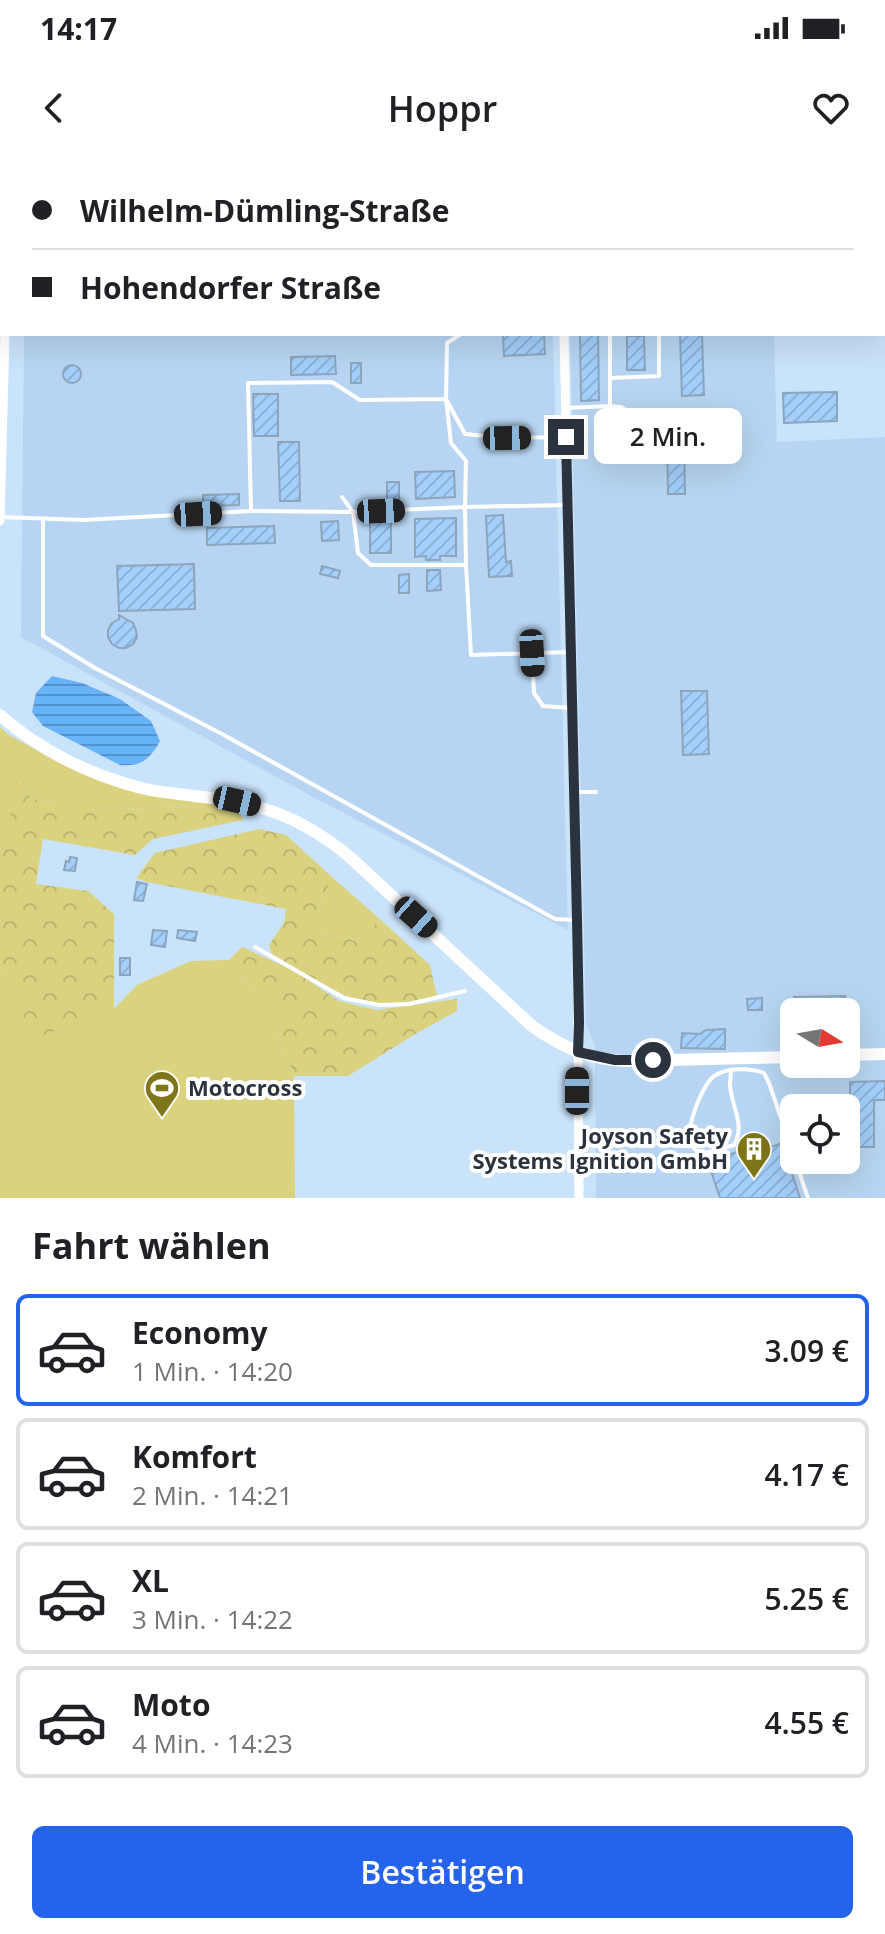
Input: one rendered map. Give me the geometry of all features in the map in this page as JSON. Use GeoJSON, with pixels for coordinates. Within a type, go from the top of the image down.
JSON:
{"type":"FeatureCollection","features":[{"type":"Feature","properties":{"kind":"street"},"geometry":{"type":"LineString","coordinates":[[1,519],[5,336]]}},
{"type":"Feature","properties":{"kind":"street"},"geometry":{"type":"LineString","coordinates":[[564,336],[579,1023],[579,1198]]}},
{"type":"Feature","properties":{"kind":"street"},"geometry":{"type":"LineString","coordinates":[[0,715],[54,754],[111,779],[165,792],[249,804],[303,824],[351,858],[532,1026],[578,1052],[625,1061],[780,1057]]}},
{"type":"Feature","properties":{"kind":"street"},"geometry":{"type":"LineString","coordinates":[[860,1055],[885,1054]]}},
{"type":"Feature","properties":{"kind":"lane"},"geometry":{"type":"LineString","coordinates":[[458,336],[447,343],[446,399],[451,443],[466,461],[466,565],[471,655],[570,652]]}},
{"type":"Feature","properties":{"kind":"lane"},"geometry":{"type":"LineString","coordinates":[[610,336],[610,406]]}},
{"type":"Feature","properties":{"kind":"lane"},"geometry":{"type":"LineString","coordinates":[[610,378],[659,376],[659,336]]}},
{"type":"Feature","properties":{"kind":"lane"},"geometry":{"type":"LineString","coordinates":[[251,511],[248,383],[332,382],[360,400],[446,399]]}},
{"type":"Feature","properties":{"kind":"lane"},"geometry":{"type":"LineString","coordinates":[[446,399],[465,434],[507,438],[566,437]]}},
{"type":"Feature","properties":{"kind":"lane"},"geometry":{"type":"LineString","coordinates":[[565,408],[621,407],[628,411],[630,421],[635,424],[652,429],[672,429]]}},
{"type":"Feature","properties":{"kind":"lane"},"geometry":{"type":"LineString","coordinates":[[342,497],[353,512],[358,553],[371,565],[466,565]]}},
{"type":"Feature","properties":{"kind":"lane"},"geometry":{"type":"LineString","coordinates":[[1,519],[83,520],[251,511],[353,512],[567,505]]}},
{"type":"Feature","properties":{"kind":"lane"},"geometry":{"type":"LineString","coordinates":[[43,519],[43,636],[95,668],[222,734],[555,919],[577,920]]}},
{"type":"Feature","properties":{"kind":"lane"},"geometry":{"type":"LineString","coordinates":[[532,653],[534,693],[543,706],[571,708]]}},
{"type":"Feature","properties":{"kind":"lane"},"geometry":{"type":"LineString","coordinates":[[574,792],[596,792]]}},
{"type":"Feature","properties":{"kind":"lane"},"geometry":{"type":"LineString","coordinates":[[255,947],[344,998],[379,1005],[409,1004],[465,991]]}},
{"type":"Feature","properties":{"kind":"lane"},"geometry":{"type":"LineString","coordinates":[[731,1071],[730,1086],[739,1122],[739,1136],[734,1145],[702,1154],[692,1147],[689,1137],[694,1114],[706,1085],[723,1072],[731,1071],[753,1069],[764,1073],[780,1117]]}},
{"type":"Feature","properties":{"kind":"lane"},"geometry":{"type":"LineString","coordinates":[[800,1174],[808,1198]]}},
{"type":"Feature","properties":{"kind":"shaded area"},"geometry":{"type":"Polygon","coordinates":[[[24,336],[553,336],[568,930],[311,796],[21,637],[24,336]]]}},
{"type":"Feature","properties":{"kind":"shaded area"},"geometry":{"type":"Polygon","coordinates":[[[570,336],[774,336],[777,442],[885,437],[885,1198],[596,1198],[595,1046],[586,1024],[570,336]]]}},
{"type":"Feature","properties":{"kind":"green space"},"geometry":{"type":"Polygon","coordinates":[[[0,727],[59,762],[143,792],[238,803],[238,810],[190,807],[118,809],[32,799],[18,781],[5,845],[0,845],[0,727]]]}},
{"type":"Feature","properties":{"kind":"green space"},"geometry":{"type":"Polygon","coordinates":[[[17,780],[32,799],[118,809],[190,807],[238,810],[243,820],[153,839],[135,855],[43,839],[36,884],[88,891],[114,914],[114,1009],[30,1040],[12,975],[0,973],[0,845],[5,844],[17,780]]]}},
{"type":"Feature","properties":{"kind":"green space"},"geometry":{"type":"Polygon","coordinates":[[[259,829],[286,835],[332,877],[315,915],[321,932],[355,941],[381,920],[430,965],[437,996],[378,1003],[344,995],[272,954],[269,945],[284,923],[286,909],[136,878],[155,853],[259,829]]]}},
{"type":"Feature","properties":{"kind":"green space"},"geometry":{"type":"Polygon","coordinates":[[[332,877],[381,920],[355,941],[321,932],[315,923],[315,915],[332,877]]]}},
{"type":"Feature","properties":{"kind":"green space"},"geometry":{"type":"Polygon","coordinates":[[[242,947],[295,971],[339,1001],[377,1010],[457,999],[457,1011],[348,1076],[294,1076],[276,1030],[289,1006],[256,995],[229,960],[242,947]]]}},
{"type":"Feature","properties":{"kind":"green space"},"geometry":{"type":"Polygon","coordinates":[[[229,960],[256,995],[290,1006],[276,1030],[294,1076],[295,1198],[0,1198],[0,973],[114,1009],[137,985],[191,961],[229,960]]]}},
{"type":"Feature","properties":{"kind":"water"},"geometry":{"type":"Polygon","coordinates":[[[52,676],[82,683],[120,699],[151,721],[160,741],[152,753],[139,763],[120,765],[43,726],[32,712],[36,693],[52,676]]]}},
{"type":"Feature","properties":{"kind":"building"},"geometry":{"type":"Polygon","coordinates":[[[503,336],[544,336],[545,354],[504,356],[503,336]]]}},
{"type":"Feature","properties":{"kind":"building"},"geometry":{"type":"Polygon","coordinates":[[[580,336],[598,336],[599,400],[581,401],[580,336]]]}},
{"type":"Feature","properties":{"kind":"building"},"geometry":{"type":"Polygon","coordinates":[[[627,336],[644,336],[645,370],[627,370],[627,336]]]}},
{"type":"Feature","properties":{"kind":"building"},"geometry":{"type":"Polygon","coordinates":[[[680,336],[702,336],[704,395],[682,396],[680,336]]]}},
{"type":"Feature","properties":{"kind":"building"},"geometry":{"type":"Polygon","coordinates":[[[335,356],[336,374],[291,375],[291,357],[335,356]]]}},
{"type":"Feature","properties":{"kind":"building"},"geometry":{"type":"Polygon","coordinates":[[[351,363],[361,363],[361,383],[351,383],[351,363]]]}},
{"type":"Feature","properties":{"kind":"building"},"geometry":{"type":"Polygon","coordinates":[[[72,365],[81,374],[72,383],[63,374],[72,365]]]}},
{"type":"Feature","properties":{"kind":"building"},"geometry":{"type":"Polygon","coordinates":[[[837,392],[837,421],[784,423],[783,393],[837,392]]]}},
{"type":"Feature","properties":{"kind":"building"},"geometry":{"type":"Polygon","coordinates":[[[253,394],[278,394],[278,436],[254,436],[253,394]]]}},
{"type":"Feature","properties":{"kind":"building"},"geometry":{"type":"Polygon","coordinates":[[[667,436],[684,436],[685,494],[668,494],[667,436]]]}},
{"type":"Feature","properties":{"kind":"building"},"geometry":{"type":"Polygon","coordinates":[[[278,442],[299,442],[300,501],[280,501],[278,442]]]}},
{"type":"Feature","properties":{"kind":"building"},"geometry":{"type":"Polygon","coordinates":[[[454,471],[455,497],[416,499],[415,472],[454,471]]]}},
{"type":"Feature","properties":{"kind":"building"},"geometry":{"type":"Polygon","coordinates":[[[387,482],[399,482],[399,504],[387,504],[387,482]]]}},
{"type":"Feature","properties":{"kind":"building"},"geometry":{"type":"Polygon","coordinates":[[[239,494],[239,505],[203,506],[203,495],[239,494]]]}},
{"type":"Feature","properties":{"kind":"building"},"geometry":{"type":"Polygon","coordinates":[[[503,515],[506,562],[511,561],[512,576],[489,577],[486,516],[503,515]]]}},
{"type":"Feature","properties":{"kind":"building"},"geometry":{"type":"Polygon","coordinates":[[[456,518],[456,556],[440,556],[440,560],[415,557],[415,519],[456,518]]]}},
{"type":"Feature","properties":{"kind":"building"},"geometry":{"type":"Polygon","coordinates":[[[370,519],[391,519],[391,553],[370,553],[370,519]]]}},
{"type":"Feature","properties":{"kind":"building"},"geometry":{"type":"Polygon","coordinates":[[[338,521],[339,540],[322,541],[321,522],[338,521]]]}},
{"type":"Feature","properties":{"kind":"building"},"geometry":{"type":"Polygon","coordinates":[[[274,526],[275,543],[207,545],[207,528],[274,526]]]}},
{"type":"Feature","properties":{"kind":"building"},"geometry":{"type":"Polygon","coordinates":[[[194,564],[195,609],[119,611],[117,566],[194,564]]]}},
{"type":"Feature","properties":{"kind":"building"},"geometry":{"type":"Polygon","coordinates":[[[322,566],[340,571],[338,578],[320,574],[322,566]]]}},
{"type":"Feature","properties":{"kind":"building"},"geometry":{"type":"Polygon","coordinates":[[[427,570],[440,570],[441,590],[427,591],[427,570]]]}},
{"type":"Feature","properties":{"kind":"building"},"geometry":{"type":"Polygon","coordinates":[[[409,574],[409,593],[399,593],[399,575],[409,574]]]}},
{"type":"Feature","properties":{"kind":"building"},"geometry":{"type":"Polygon","coordinates":[[[119,615],[133,623],[136,630],[137,637],[126,648],[112,644],[108,637],[108,630],[119,615]]]}},
{"type":"Feature","properties":{"kind":"building"},"geometry":{"type":"Polygon","coordinates":[[[681,691],[707,691],[709,754],[683,755],[681,691]]]}},
{"type":"Feature","properties":{"kind":"building"},"geometry":{"type":"Polygon","coordinates":[[[70,857],[77,858],[75,871],[64,870],[70,857]]]}},
{"type":"Feature","properties":{"kind":"building"},"geometry":{"type":"Polygon","coordinates":[[[137,882],[147,884],[143,901],[134,900],[137,882]]]}},
{"type":"Feature","properties":{"kind":"building"},"geometry":{"type":"Polygon","coordinates":[[[153,930],[167,931],[165,947],[151,945],[153,930]]]}},
{"type":"Feature","properties":{"kind":"building"},"geometry":{"type":"Polygon","coordinates":[[[178,930],[197,932],[195,941],[177,938],[178,930]]]}},
{"type":"Feature","properties":{"kind":"building"},"geometry":{"type":"Polygon","coordinates":[[[120,958],[130,958],[130,975],[120,975],[120,958]]]}},
{"type":"Feature","properties":{"kind":"building"},"geometry":{"type":"Polygon","coordinates":[[[845,996],[845,998],[794,998],[845,996]]]}},
{"type":"Feature","properties":{"kind":"building"},"geometry":{"type":"Polygon","coordinates":[[[762,998],[762,1010],[748,1010],[747,999],[762,998]]]}},
{"type":"Feature","properties":{"kind":"building"},"geometry":{"type":"Polygon","coordinates":[[[725,1029],[725,1049],[681,1048],[682,1033],[700,1034],[706,1030],[725,1029]]]}},
{"type":"Feature","properties":{"kind":"building"},"geometry":{"type":"Polygon","coordinates":[[[885,1081],[885,1100],[874,1100],[874,1147],[860,1147],[860,1094],[850,1094],[850,1082],[885,1081]]]}},
{"type":"Feature","properties":{"kind":"building","name":"Joyson Safety Systems Ignition GmbH"},"geometry":{"type":"Polygon","coordinates":[[[780,1144],[780,1174],[792,1174],[800,1198],[720,1198],[708,1162],[742,1150],[744,1156],[780,1144]]]}},
{"type":"Feature","properties":{"kind":"place","name":"Motocross"},"geometry":{"type":"Point","coordinates":[162,1119]}},
{"type":"Feature","properties":{"kind":"place","name":"Joyson Safety Systems Ignition GmbH"},"geometry":{"type":"Point","coordinates":[754,1180]}},
{"type":"Feature","properties":{"kind":"route"},"geometry":{"type":"LineString","coordinates":[[566,437],[578,1052],[615,1060],[653,1060]]}}]}
